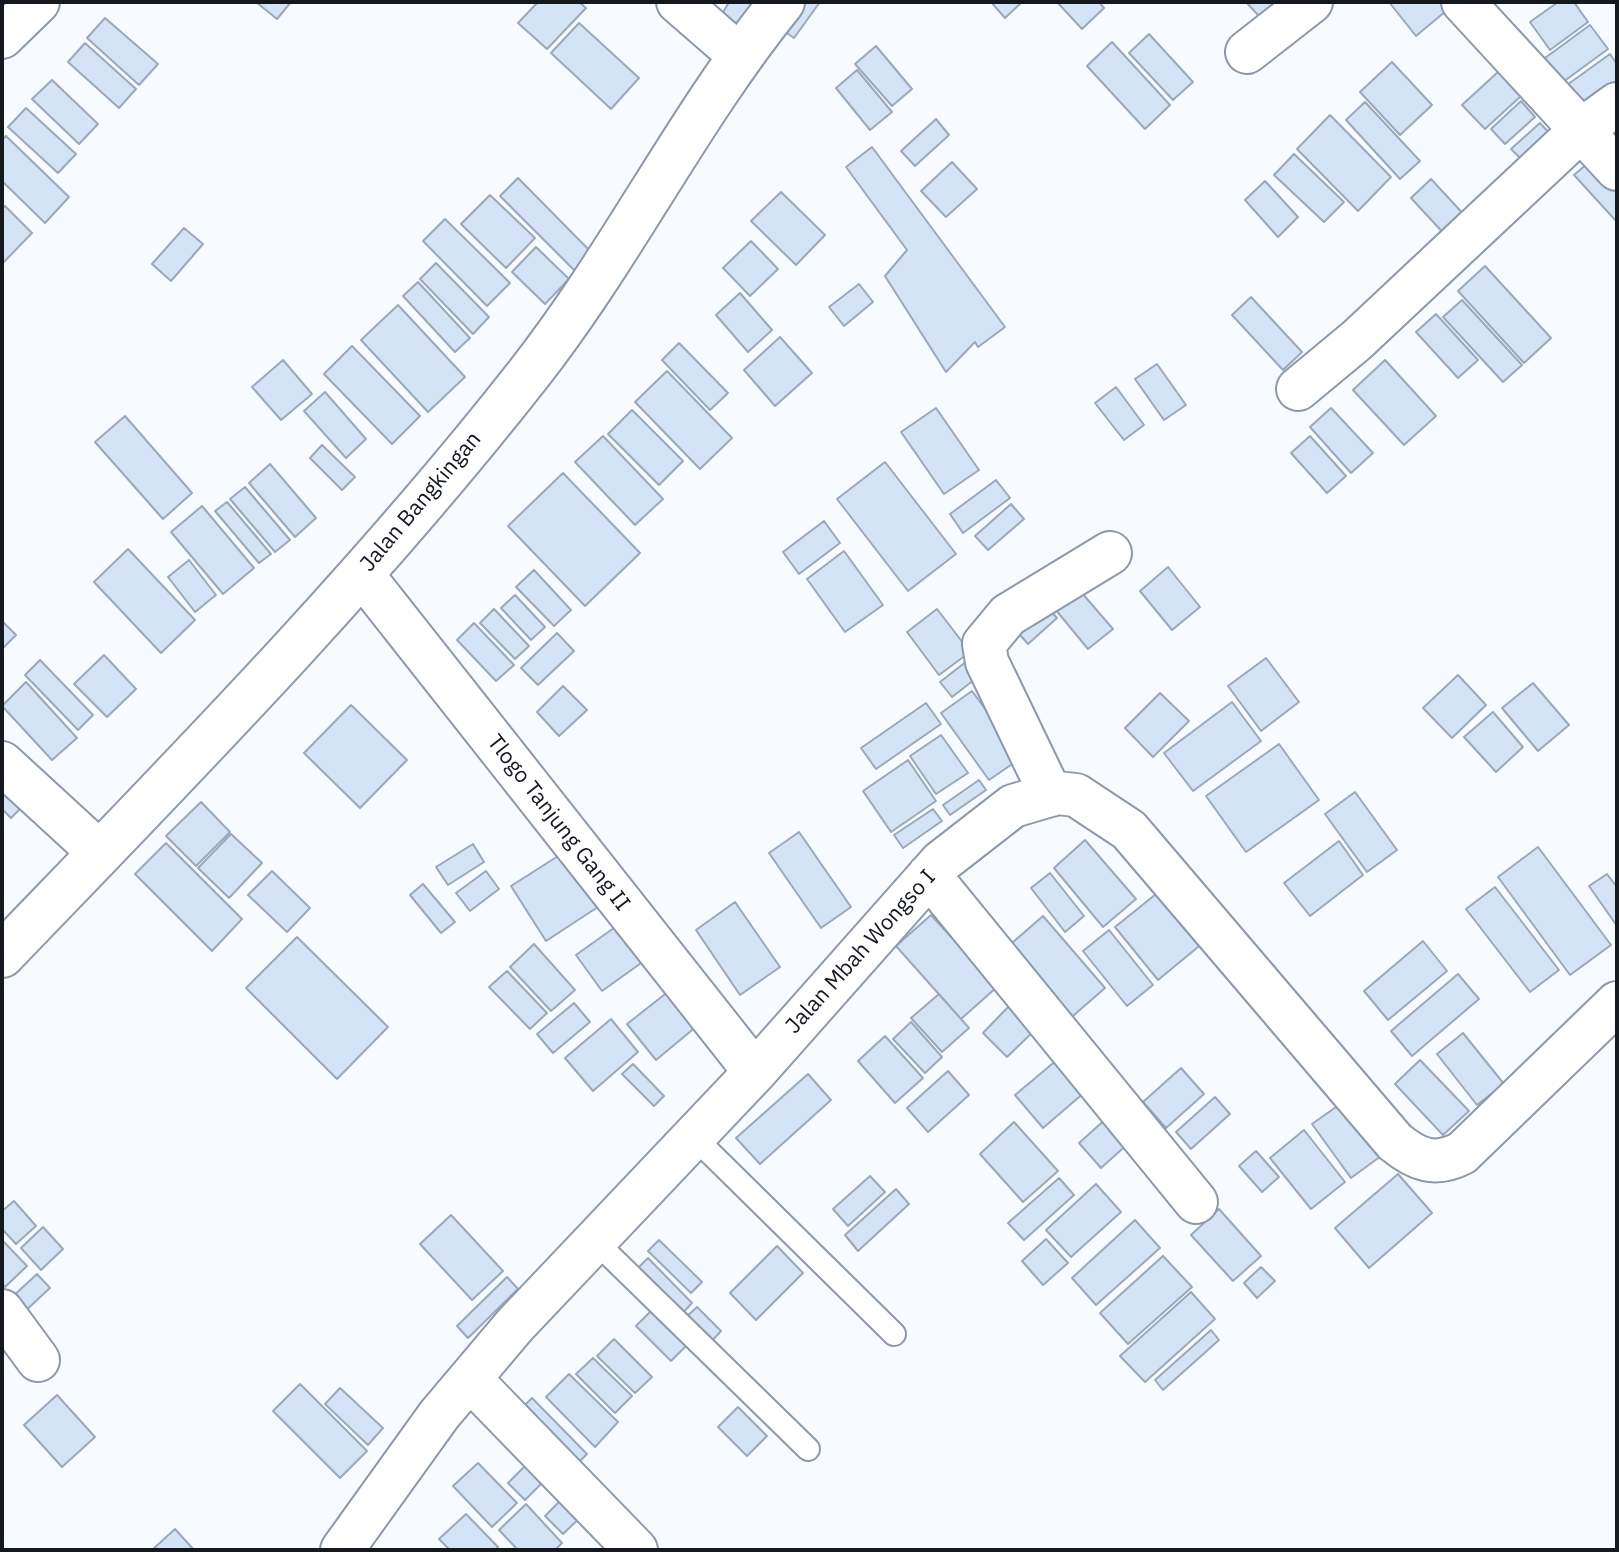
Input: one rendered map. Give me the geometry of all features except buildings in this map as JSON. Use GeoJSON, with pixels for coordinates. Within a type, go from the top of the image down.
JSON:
{"type":"FeatureCollection","features":[{"type":"Feature","properties":{"kind":"street"},"geometry":{"type":"LineString","coordinates":[[2,37],[38,2]]}},
{"type":"Feature","properties":{"kind":"street"},"geometry":{"type":"LineString","coordinates":[[678,2],[739,55]]}},
{"type":"Feature","properties":{"kind":"street","name":"Jalan Bangkingan"},"geometry":{"type":"LineString","coordinates":[[2,955],[237,713],[361,573],[528,375],[630,231],[739,55],[782,2]]}},
{"type":"Feature","properties":{"kind":"street"},"geometry":{"type":"LineString","coordinates":[[1247,52],[1311,2]]}},
{"type":"Feature","properties":{"kind":"street"},"geometry":{"type":"LineString","coordinates":[[1463,2],[1617,169]]}},
{"type":"Feature","properties":{"kind":"street"},"geometry":{"type":"LineString","coordinates":[[1298,389],[1357,340],[1581,130],[1617,104]]}},
{"type":"Feature","properties":{"kind":"street"},"geometry":{"type":"LineString","coordinates":[[1051,795],[987,662],[984,644],[1008,615],[1110,553]]}},
{"type":"Feature","properties":{"kind":"street","name":"Tlogo Tanjung Gang II"},"geometry":{"type":"LineString","coordinates":[[361,573],[755,1072]]}},
{"type":"Feature","properties":{"kind":"street"},"geometry":{"type":"LineString","coordinates":[[2,763],[100,853]]}},
{"type":"Feature","properties":{"kind":"street","name":"Jalan Mbah Wongso I"},"geometry":{"type":"LineString","coordinates":[[352,1546],[439,1415],[470,1379],[755,1072],[929,875],[1013,806],[1051,795],[1076,795],[1129,830],[1395,1142],[1411,1155],[1433,1163],[1462,1153],[1617,1003]]}},
{"type":"Feature","properties":{"kind":"street"},"geometry":{"type":"LineString","coordinates":[[929,875],[1196,1202]]}},
{"type":"Feature","properties":{"kind":"street"},"geometry":{"type":"LineString","coordinates":[[2,1311],[38,1360]]}},
{"type":"Feature","properties":{"kind":"street"},"geometry":{"type":"LineString","coordinates":[[470,1379],[636,1550]]}},
{"type":"Feature","properties":{"kind":"lane"},"geometry":{"type":"LineString","coordinates":[[693,1136],[894,1334]]}},
{"type":"Feature","properties":{"kind":"lane"},"geometry":{"type":"LineString","coordinates":[[595,1241],[808,1449]]}}]}
